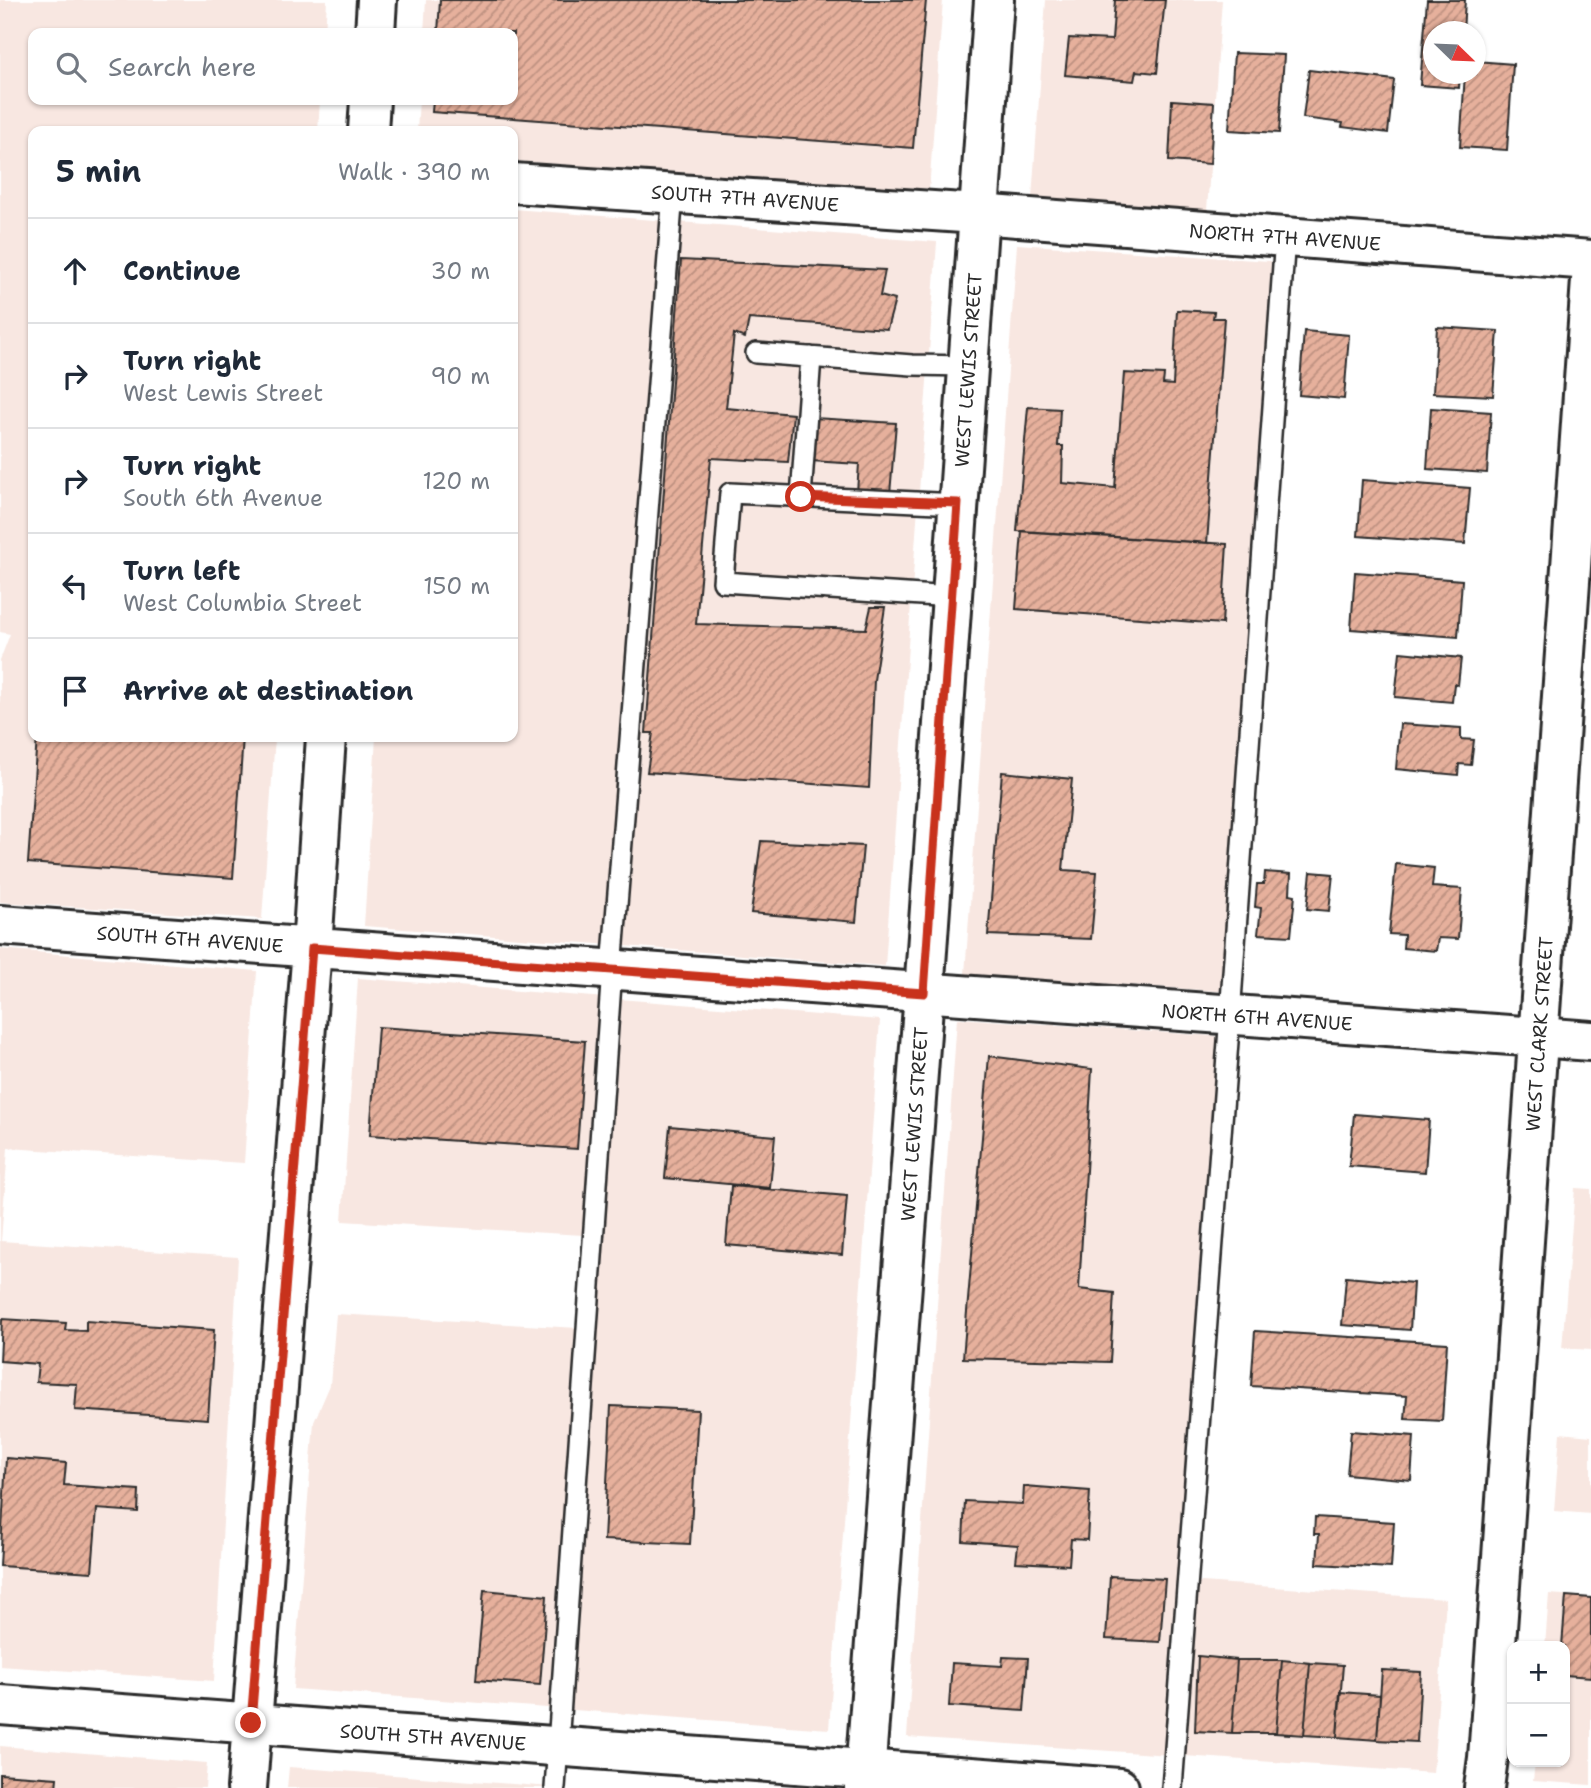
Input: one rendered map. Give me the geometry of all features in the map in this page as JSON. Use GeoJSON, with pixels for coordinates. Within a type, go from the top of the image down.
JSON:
{"type":"FeatureCollection","features":[{"type":"Feature","properties":{"kind":"street"},"geometry":{"type":"LineString","coordinates":[[374,28],[377,0]]}},
{"type":"Feature","properties":{"kind":"street","name":"WEST LEWIS STREET"},"geometry":{"type":"LineString","coordinates":[[865,1779],[994,0]]}},
{"type":"Feature","properties":{"kind":"street"},"geometry":{"type":"LineString","coordinates":[[368,126],[370,105]]}},
{"type":"Feature","properties":{"kind":"street","name":"SOUTH 7TH AVENUE"},"geometry":{"type":"LineString","coordinates":[[518,183],[978,214]]}},
{"type":"Feature","properties":{"kind":"street","name":"NORTH 7TH AVENUE"},"geometry":{"type":"LineString","coordinates":[[978,214],[1591,260]]}},
{"type":"Feature","properties":{"kind":"street","name":"WEST CLARK STREET"},"geometry":{"type":"LineString","coordinates":[[1484,1788],[1591,280]]}},
{"type":"Feature","properties":{"kind":"street"},"geometry":{"type":"LineString","coordinates":[[247,1788],[326,742]]}},
{"type":"Feature","properties":{"kind":"street","name":"SOUTH 6TH AVENUE"},"geometry":{"type":"LineString","coordinates":[[0,925],[924,993]]}},
{"type":"Feature","properties":{"kind":"street","name":"NORTH 6TH AVENUE"},"geometry":{"type":"LineString","coordinates":[[924,993],[1591,1041]]}},
{"type":"Feature","properties":{"kind":"street","name":"SOUTH 5TH AVENUE"},"geometry":{"type":"LineString","coordinates":[[0,1705],[557,1746],[865,1779],[1119,1788]]}},
{"type":"Feature","properties":{"kind":"lane"},"geometry":{"type":"LineString","coordinates":[[555,1788],[612,969],[673,193]]}},
{"type":"Feature","properties":{"kind":"lane"},"geometry":{"type":"LineString","coordinates":[[1172,1788],[1285,237]]}},
{"type":"Feature","properties":{"kind":"lane"},"geometry":{"type":"LineString","coordinates":[[756,353],[912,365],[968,366]]}},
{"type":"Feature","properties":{"kind":"lane"},"geometry":{"type":"LineString","coordinates":[[801,497],[811,357]]}},
{"type":"Feature","properties":{"kind":"lane"},"geometry":{"type":"LineString","coordinates":[[952,597],[723,582],[730,493],[958,503]]}},
{"type":"Feature","properties":{"kind":"shaded area"},"geometry":{"type":"Polygon","coordinates":[[[0,0],[327,0],[325,28],[28,28],[28,105],[320,105],[318,126],[28,126],[28,742],[275,742],[262,919],[0,902],[0,660],[10,634],[0,632],[0,0]]]}},
{"type":"Feature","properties":{"kind":"shaded area"},"geometry":{"type":"Polygon","coordinates":[[[426,0],[943,0],[929,191],[518,161],[518,126],[417,126],[419,105],[518,105],[518,28],[424,28],[426,0]]]}},
{"type":"Feature","properties":{"kind":"shaded area"},"geometry":{"type":"Polygon","coordinates":[[[1046,0],[1222,0],[1207,210],[1032,198],[1046,0]]]}},
{"type":"Feature","properties":{"kind":"shaded area"},"geometry":{"type":"Polygon","coordinates":[[[518,209],[937,242],[885,966],[364,926],[376,742],[518,742],[518,209]]]}},
{"type":"Feature","properties":{"kind":"shaded area"},"geometry":{"type":"Polygon","coordinates":[[[1017,244],[1282,262],[1231,992],[965,974],[1017,244]]]}},
{"type":"Feature","properties":{"kind":"shaded area"},"geometry":{"type":"Polygon","coordinates":[[[0,949],[257,971],[244,1163],[8,1148],[1,1241],[238,1257],[214,1681],[0,1666],[0,949]]]}},
{"type":"Feature","properties":{"kind":"shaded area"},"geometry":{"type":"Polygon","coordinates":[[[358,978],[880,1020],[829,1729],[293,1689],[314,1422],[330,1385],[336,1314],[595,1329],[601,1236],[342,1221],[358,978]]]}},
{"type":"Feature","properties":{"kind":"shaded area"},"geometry":{"type":"Polygon","coordinates":[[[957,1018],[1226,1037],[1188,1581],[1446,1599],[1433,1773],[907,1737],[957,1018]]]}},
{"type":"Feature","properties":{"kind":"shaded area"},"geometry":{"type":"Polygon","coordinates":[[[1575,1188],[1591,1189],[1591,1350],[1562,1348],[1575,1188]]]}},
{"type":"Feature","properties":{"kind":"shaded area"},"geometry":{"type":"Polygon","coordinates":[[[1560,1433],[1591,1436],[1591,1514],[1554,1511],[1560,1433]]]}},
{"type":"Feature","properties":{"kind":"shaded area"},"geometry":{"type":"Polygon","coordinates":[[[1549,1594],[1591,1597],[1591,1785],[1533,1781],[1534,1767],[1570,1767],[1570,1641],[1545,1641],[1549,1594]]]}},
{"type":"Feature","properties":{"kind":"shaded area"},"geometry":{"type":"Polygon","coordinates":[[[0,1746],[207,1763],[205,1788],[0,1788],[0,1746]]]}},
{"type":"Feature","properties":{"kind":"shaded area"},"geometry":{"type":"Polygon","coordinates":[[[289,1767],[564,1788],[287,1788],[289,1767]]]}},
{"type":"Feature","properties":{"kind":"building"},"geometry":{"type":"Polygon","coordinates":[[[440,0],[926,0],[913,148],[432,112],[433,105],[518,105],[518,28],[438,28],[440,0]]]}},
{"type":"Feature","properties":{"kind":"building"},"geometry":{"type":"Polygon","coordinates":[[[1115,0],[1165,0],[1157,73],[1136,71],[1134,81],[1065,75],[1069,38],[1112,40],[1115,0]]]}},
{"type":"Feature","properties":{"kind":"building"},"geometry":{"type":"Polygon","coordinates":[[[1427,0],[1465,0],[1464,21],[1425,21],[1427,0]]]}},
{"type":"Feature","properties":{"kind":"building"},"geometry":{"type":"Polygon","coordinates":[[[1423,49],[1423,84],[1459,84],[1459,88],[1420,85],[1423,49]]]}},
{"type":"Feature","properties":{"kind":"building"},"geometry":{"type":"Polygon","coordinates":[[[1234,53],[1284,55],[1279,133],[1229,130],[1234,53]]]}},
{"type":"Feature","properties":{"kind":"building"},"geometry":{"type":"Polygon","coordinates":[[[1486,62],[1513,64],[1507,150],[1460,147],[1464,84],[1486,84],[1486,62]]]}},
{"type":"Feature","properties":{"kind":"building"},"geometry":{"type":"Polygon","coordinates":[[[1309,70],[1394,80],[1388,133],[1303,118],[1309,70]]]}},
{"type":"Feature","properties":{"kind":"building"},"geometry":{"type":"Polygon","coordinates":[[[1172,100],[1214,103],[1210,164],[1169,161],[1172,100]]]}},
{"type":"Feature","properties":{"kind":"building"},"geometry":{"type":"Polygon","coordinates":[[[681,260],[885,270],[880,296],[895,300],[887,329],[749,319],[745,338],[734,334],[726,408],[793,414],[788,462],[711,458],[696,624],[866,629],[871,607],[885,607],[874,680],[869,788],[647,772],[653,733],[646,733],[681,260]]]}},
{"type":"Feature","properties":{"kind":"building"},"geometry":{"type":"Polygon","coordinates":[[[1177,310],[1214,312],[1213,318],[1224,318],[1207,543],[1017,531],[1028,407],[1060,409],[1058,446],[1063,446],[1062,483],[1115,488],[1124,373],[1164,375],[1163,384],[1173,385],[1177,310]]]}},
{"type":"Feature","properties":{"kind":"building"},"geometry":{"type":"Polygon","coordinates":[[[1437,327],[1498,331],[1493,396],[1433,393],[1437,327]]]}},
{"type":"Feature","properties":{"kind":"building"},"geometry":{"type":"Polygon","coordinates":[[[1304,331],[1349,335],[1344,399],[1299,395],[1304,331]]]}},
{"type":"Feature","properties":{"kind":"building"},"geometry":{"type":"Polygon","coordinates":[[[1431,408],[1491,412],[1487,473],[1427,469],[1431,408]]]}},
{"type":"Feature","properties":{"kind":"building"},"geometry":{"type":"Polygon","coordinates":[[[814,418],[896,423],[890,494],[857,492],[859,464],[811,461],[814,418]]]}},
{"type":"Feature","properties":{"kind":"building"},"geometry":{"type":"Polygon","coordinates":[[[1362,480],[1470,488],[1465,544],[1358,536],[1362,480]]]}},
{"type":"Feature","properties":{"kind":"building"},"geometry":{"type":"Polygon","coordinates":[[[1022,531],[1227,544],[1222,624],[1016,609],[1022,531]]]}},
{"type":"Feature","properties":{"kind":"building"},"geometry":{"type":"Polygon","coordinates":[[[1355,572],[1462,580],[1458,637],[1351,629],[1355,572]]]}},
{"type":"Feature","properties":{"kind":"building"},"geometry":{"type":"Polygon","coordinates":[[[1400,652],[1461,658],[1458,685],[1454,684],[1452,702],[1395,697],[1400,652]]]}},
{"type":"Feature","properties":{"kind":"building"},"geometry":{"type":"Polygon","coordinates":[[[1400,724],[1461,728],[1461,739],[1474,740],[1471,765],[1459,764],[1458,775],[1396,769],[1400,724]]]}},
{"type":"Feature","properties":{"kind":"building"},"geometry":{"type":"Polygon","coordinates":[[[37,742],[243,742],[233,878],[28,863],[37,742]]]}},
{"type":"Feature","properties":{"kind":"building"},"geometry":{"type":"Polygon","coordinates":[[[1002,772],[1072,779],[1063,870],[1097,872],[1091,939],[988,935],[1002,772]]]}},
{"type":"Feature","properties":{"kind":"building"},"geometry":{"type":"Polygon","coordinates":[[[761,841],[863,846],[856,922],[751,913],[761,841]]]}},
{"type":"Feature","properties":{"kind":"building"},"geometry":{"type":"Polygon","coordinates":[[[1396,864],[1434,868],[1432,887],[1462,889],[1458,939],[1438,938],[1436,951],[1403,948],[1404,935],[1389,934],[1396,864]]]}},
{"type":"Feature","properties":{"kind":"building"},"geometry":{"type":"Polygon","coordinates":[[[1265,872],[1291,874],[1290,894],[1295,895],[1291,936],[1258,934],[1261,908],[1255,907],[1257,884],[1264,884],[1265,872]]]}},
{"type":"Feature","properties":{"kind":"building"},"geometry":{"type":"Polygon","coordinates":[[[1311,872],[1333,874],[1329,911],[1307,909],[1311,872]]]}},
{"type":"Feature","properties":{"kind":"building"},"geometry":{"type":"Polygon","coordinates":[[[378,1027],[585,1041],[577,1149],[370,1135],[378,1027]]]}},
{"type":"Feature","properties":{"kind":"building"},"geometry":{"type":"Polygon","coordinates":[[[989,1056],[1092,1069],[1079,1289],[1114,1293],[1110,1362],[963,1358],[989,1056]]]}},
{"type":"Feature","properties":{"kind":"building"},"geometry":{"type":"Polygon","coordinates":[[[1354,1114],[1429,1120],[1425,1172],[1349,1166],[1354,1114]]]}},
{"type":"Feature","properties":{"kind":"building"},"geometry":{"type":"Polygon","coordinates":[[[670,1126],[775,1136],[770,1188],[665,1178],[670,1126]]]}},
{"type":"Feature","properties":{"kind":"building"},"geometry":{"type":"Polygon","coordinates":[[[731,1186],[847,1196],[842,1255],[726,1245],[731,1186]]]}},
{"type":"Feature","properties":{"kind":"building"},"geometry":{"type":"Polygon","coordinates":[[[1346,1277],[1413,1283],[1410,1330],[1342,1325],[1346,1277]]]}},
{"type":"Feature","properties":{"kind":"building"},"geometry":{"type":"Polygon","coordinates":[[[2,1319],[66,1323],[65,1330],[86,1331],[86,1321],[214,1330],[208,1419],[75,1410],[77,1384],[36,1382],[38,1364],[0,1361],[2,1319]]]}},
{"type":"Feature","properties":{"kind":"building"},"geometry":{"type":"Polygon","coordinates":[[[1255,1331],[1447,1343],[1442,1421],[1405,1419],[1407,1396],[1251,1386],[1255,1331]]]}},
{"type":"Feature","properties":{"kind":"building"},"geometry":{"type":"Polygon","coordinates":[[[611,1406],[698,1410],[690,1544],[604,1540],[611,1406]]]}},
{"type":"Feature","properties":{"kind":"building"},"geometry":{"type":"Polygon","coordinates":[[[1351,1431],[1414,1436],[1411,1480],[1347,1474],[1351,1431]]]}},
{"type":"Feature","properties":{"kind":"building"},"geometry":{"type":"Polygon","coordinates":[[[6,1458],[66,1463],[64,1485],[139,1490],[138,1512],[97,1509],[92,1572],[0,1566],[6,1458]]]}},
{"type":"Feature","properties":{"kind":"building"},"geometry":{"type":"Polygon","coordinates":[[[1024,1486],[1090,1491],[1087,1540],[1071,1539],[1069,1565],[1016,1562],[1018,1545],[963,1541],[965,1501],[1023,1504],[1024,1486]]]}},
{"type":"Feature","properties":{"kind":"building"},"geometry":{"type":"Polygon","coordinates":[[[1315,1517],[1394,1522],[1391,1568],[1317,1564],[1319,1534],[1314,1534],[1315,1517]]]}},
{"type":"Feature","properties":{"kind":"building"},"geometry":{"type":"Polygon","coordinates":[[[1110,1576],[1165,1579],[1160,1642],[1106,1639],[1110,1576]]]}},
{"type":"Feature","properties":{"kind":"building"},"geometry":{"type":"Polygon","coordinates":[[[484,1590],[547,1596],[540,1685],[476,1680],[484,1590]]]}},
{"type":"Feature","properties":{"kind":"building"},"geometry":{"type":"Polygon","coordinates":[[[1566,1596],[1591,1598],[1591,1677],[1570,1675],[1570,1641],[1562,1641],[1566,1596]]]}},
{"type":"Feature","properties":{"kind":"building"},"geometry":{"type":"Polygon","coordinates":[[[1198,1656],[1237,1660],[1232,1733],[1195,1731],[1198,1656]]]}},
{"type":"Feature","properties":{"kind":"building"},"geometry":{"type":"Polygon","coordinates":[[[1003,1657],[1028,1658],[1024,1711],[949,1706],[952,1663],[1002,1666],[1003,1657]]]}},
{"type":"Feature","properties":{"kind":"building"},"geometry":{"type":"Polygon","coordinates":[[[1237,1660],[1282,1660],[1276,1733],[1232,1733],[1237,1660]]]}},
{"type":"Feature","properties":{"kind":"building"},"geometry":{"type":"Polygon","coordinates":[[[1282,1660],[1310,1663],[1304,1735],[1276,1733],[1282,1660]]]}},
{"type":"Feature","properties":{"kind":"building"},"geometry":{"type":"Polygon","coordinates":[[[1310,1663],[1343,1665],[1337,1737],[1304,1735],[1310,1663]]]}},
{"type":"Feature","properties":{"kind":"building"},"geometry":{"type":"Polygon","coordinates":[[[1382,1670],[1421,1672],[1417,1742],[1377,1740],[1382,1670]]]}},
{"type":"Feature","properties":{"kind":"building"},"geometry":{"type":"Polygon","coordinates":[[[1340,1692],[1380,1695],[1377,1740],[1337,1737],[1340,1692]]]}},
{"type":"Feature","properties":{"kind":"building"},"geometry":{"type":"Polygon","coordinates":[[[0,1774],[57,1778],[56,1788],[0,1788],[0,1774]]]}},
{"type":"Feature","properties":{"kind":"route"},"geometry":{"type":"LineString","coordinates":[[251,1723],[312,948],[924,993],[958,503],[801,497]]}}]}
